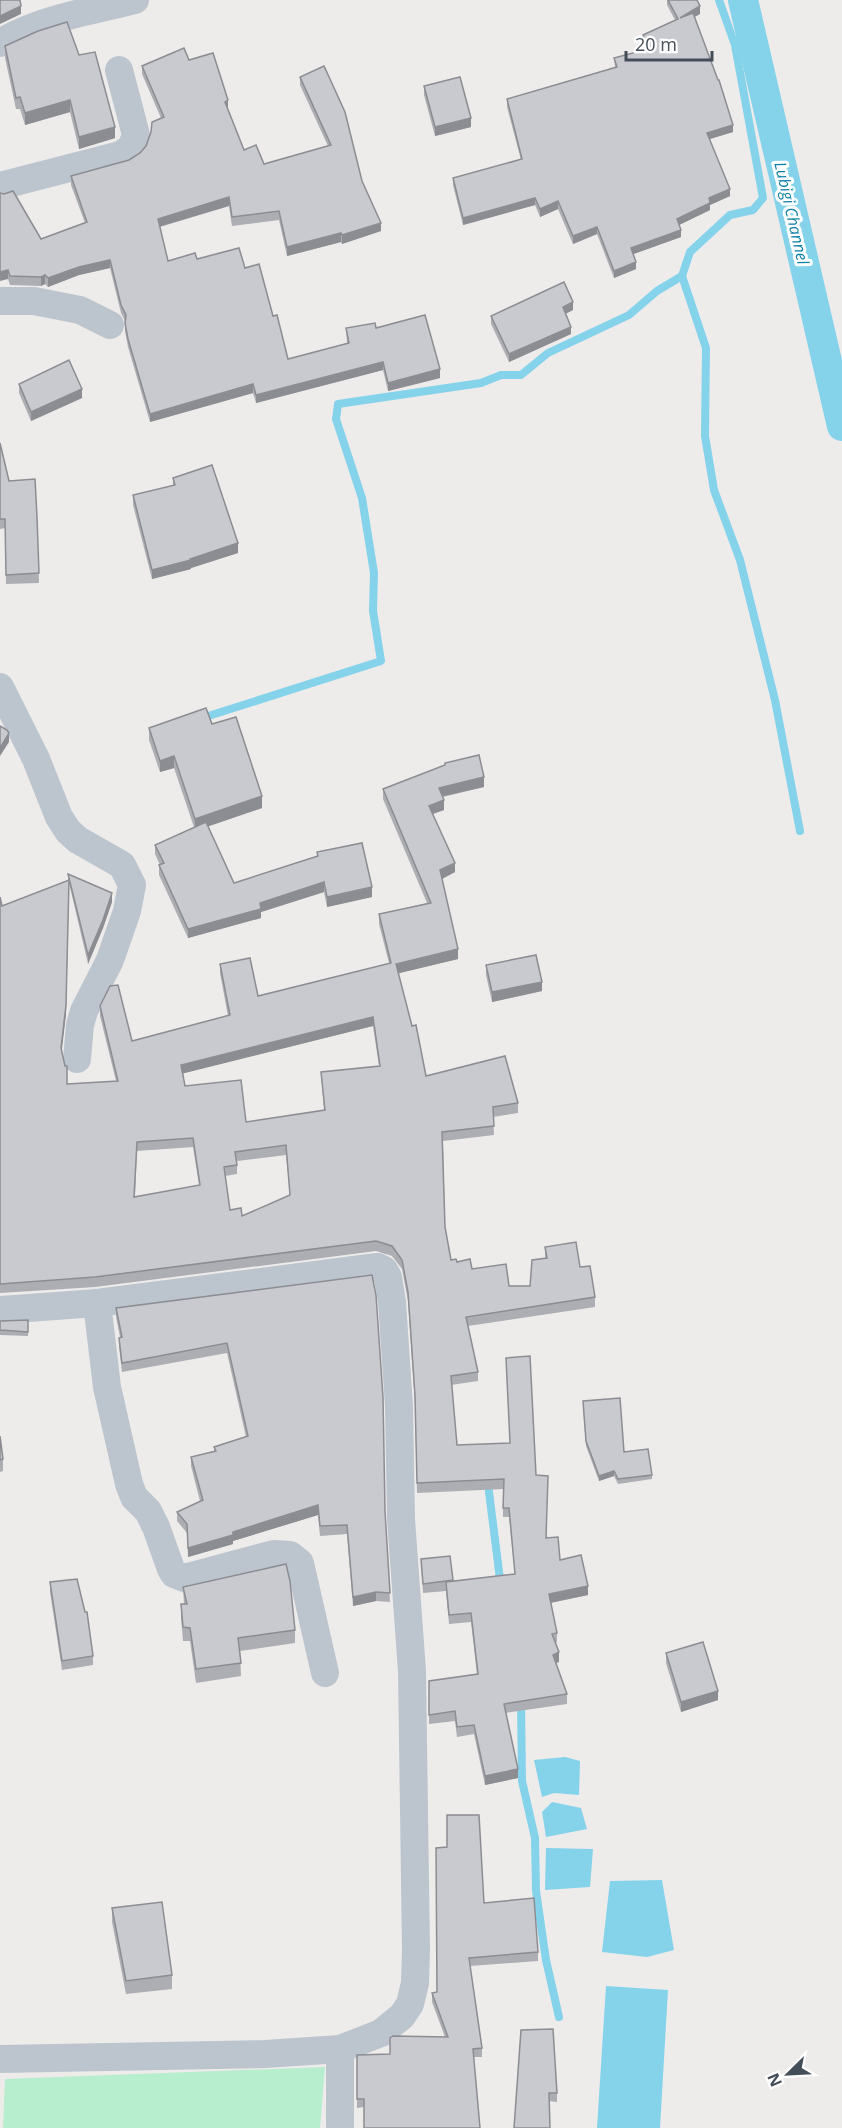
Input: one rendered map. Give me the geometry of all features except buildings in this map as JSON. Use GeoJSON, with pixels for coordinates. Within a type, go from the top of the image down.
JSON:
{"type":"FeatureCollection","features":[{"type":"Feature","properties":{"kind":"street"},"geometry":{"type":"LineString","coordinates":[[0,43],[21,30],[49,20],[84,14],[135,0]]}},
{"type":"Feature","properties":{"kind":"street"},"geometry":{"type":"LineString","coordinates":[[0,186],[120,155],[131,148],[136,135],[119,70]]}},
{"type":"Feature","properties":{"kind":"street"},"geometry":{"type":"LineString","coordinates":[[0,300],[34,301],[80,310],[110,325]]}},
{"type":"Feature","properties":{"kind":"street"},"geometry":{"type":"LineString","coordinates":[[0,687],[36,759],[59,817],[68,831],[78,840],[122,865],[132,885],[127,911],[110,960],[84,1011],[80,1025],[77,1059]]}},
{"type":"Feature","properties":{"kind":"street"},"geometry":{"type":"LineString","coordinates":[[0,1310],[97,1303],[369,1268],[384,1270],[388,1277],[392,1302],[399,1406],[401,1519],[412,1671],[415,1983],[410,2004],[394,2024],[381,2033],[340,2049],[265,2054],[0,2059]]}},
{"type":"Feature","properties":{"kind":"street"},"geometry":{"type":"LineString","coordinates":[[97,1303],[107,1387],[129,1484],[134,1497],[148,1511],[174,1574],[184,1578],[274,1554],[295,1559],[300,1563],[325,1673]]}},
{"type":"Feature","properties":{"kind":"street"},"geometry":{"type":"LineString","coordinates":[[340,2049],[340,2128]]}},
{"type":"Feature","properties":{"kind":"green space"},"geometry":{"type":"Polygon","coordinates":[[[325,2067],[320,2128],[3,2128],[5,2079],[325,2067]]]}},
{"type":"Feature","properties":{"kind":"water"},"geometry":{"type":"Polygon","coordinates":[[[565,1757],[580,1761],[579,1795],[554,1793],[542,1797],[534,1760],[565,1757]]]}},
{"type":"Feature","properties":{"kind":"water"},"geometry":{"type":"Polygon","coordinates":[[[552,1802],[581,1808],[587,1829],[546,1837],[542,1812],[552,1802]]]}},
{"type":"Feature","properties":{"kind":"water"},"geometry":{"type":"Polygon","coordinates":[[[546,1848],[593,1849],[590,1887],[545,1890],[546,1848]]]}},
{"type":"Feature","properties":{"kind":"water"},"geometry":{"type":"Polygon","coordinates":[[[662,1880],[674,1950],[647,1957],[602,1952],[610,1881],[662,1880]]]}},
{"type":"Feature","properties":{"kind":"water"},"geometry":{"type":"Polygon","coordinates":[[[606,1986],[668,1990],[660,2128],[597,2128],[606,1986]]]}},
{"type":"Feature","properties":{"kind":"waterway"},"geometry":{"type":"LineString","coordinates":[[719,0],[735,45],[763,198],[753,210],[730,215],[690,252],[682,276],[706,348],[705,436],[714,490],[740,560],[775,700],[800,831]]}},
{"type":"Feature","properties":{"kind":"waterway","name":"Lubigi Channel"},"geometry":{"type":"LineString","coordinates":[[743,0],[842,426]]}},
{"type":"Feature","properties":{"kind":"waterway"},"geometry":{"type":"LineString","coordinates":[[199,719],[381,661],[373,611],[374,573],[362,498],[336,419],[338,404],[481,383],[501,375],[521,375],[548,353],[629,315],[657,291],[682,276]]}},
{"type":"Feature","properties":{"kind":"waterway"},"geometry":{"type":"LineString","coordinates":[[488,1484],[501,1587]]}},
{"type":"Feature","properties":{"kind":"waterway"},"geometry":{"type":"LineString","coordinates":[[521,1700],[522,1781],[535,1838],[536,1891],[546,1960],[559,2017]]}}]}
